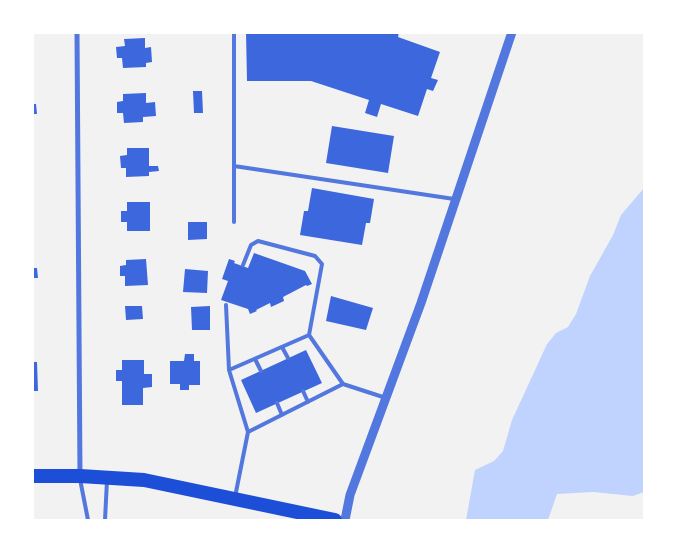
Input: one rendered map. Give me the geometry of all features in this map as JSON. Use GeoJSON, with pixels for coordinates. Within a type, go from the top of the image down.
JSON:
{"type":"FeatureCollection","features":[{"type":"Feature","properties":{"kind":"highway"},"geometry":{"type":"LineString","coordinates":[[32,476],[80,476],[144,480],[336,520]]}},
{"type":"Feature","properties":{"kind":"street"},"geometry":{"type":"LineString","coordinates":[[77,32],[80,476]]}},
{"type":"Feature","properties":{"kind":"street"},"geometry":{"type":"LineString","coordinates":[[345,520],[350,495],[421,303],[512,32]]}},
{"type":"Feature","properties":{"kind":"lane"},"geometry":{"type":"LineString","coordinates":[[234,32],[234,222]]}},
{"type":"Feature","properties":{"kind":"lane"},"geometry":{"type":"LineString","coordinates":[[234,166],[457,199]]}},
{"type":"Feature","properties":{"kind":"lane"},"geometry":{"type":"LineString","coordinates":[[243,265],[251,245],[258,241],[315,256],[322,264],[309,335],[343,384],[386,398]]}},
{"type":"Feature","properties":{"kind":"lane"},"geometry":{"type":"LineString","coordinates":[[226,305],[229,370],[248,432],[234,499]]}},
{"type":"Feature","properties":{"kind":"lane"},"geometry":{"type":"LineString","coordinates":[[229,370],[309,335]]}},
{"type":"Feature","properties":{"kind":"lane"},"geometry":{"type":"LineString","coordinates":[[282,347],[288,358]]}},
{"type":"Feature","properties":{"kind":"lane"},"geometry":{"type":"LineString","coordinates":[[255,359],[261,371]]}},
{"type":"Feature","properties":{"kind":"lane"},"geometry":{"type":"LineString","coordinates":[[248,432],[343,384]]}},
{"type":"Feature","properties":{"kind":"lane"},"geometry":{"type":"LineString","coordinates":[[303,391],[308,402]]}},
{"type":"Feature","properties":{"kind":"lane"},"geometry":{"type":"LineString","coordinates":[[277,403],[282,414]]}},
{"type":"Feature","properties":{"kind":"lane"},"geometry":{"type":"LineString","coordinates":[[80,476],[88,520]]}},
{"type":"Feature","properties":{"kind":"lane"},"geometry":{"type":"LineString","coordinates":[[105,520],[107,478]]}},
{"type":"Feature","properties":{"kind":"water"},"geometry":{"type":"Polygon","coordinates":[[[644,188],[644,492],[633,496],[593,492],[557,494],[548,520],[466,520],[475,470],[494,461],[503,451],[512,420],[547,344],[556,333],[568,327],[576,314],[590,276],[613,235],[621,215],[644,188]]]}},
{"type":"Feature","properties":{"kind":"building"},"geometry":{"type":"Polygon","coordinates":[[[246,32],[399,32],[398,37],[440,52],[431,78],[438,80],[433,91],[427,89],[418,116],[381,104],[377,117],[365,113],[369,100],[311,81],[247,81],[246,32]]]}},
{"type":"Feature","properties":{"kind":"building"},"geometry":{"type":"Polygon","coordinates":[[[145,38],[145,48],[151,47],[152,62],[146,63],[146,67],[123,68],[122,58],[117,58],[116,47],[125,46],[124,39],[145,38]]]}},
{"type":"Feature","properties":{"kind":"building"},"geometry":{"type":"Polygon","coordinates":[[[193,91],[202,91],[203,113],[194,113],[193,91]]]}},
{"type":"Feature","properties":{"kind":"building"},"geometry":{"type":"Polygon","coordinates":[[[146,93],[146,103],[155,102],[156,116],[143,117],[143,122],[124,123],[123,113],[117,113],[117,102],[123,101],[123,94],[146,93]]]}},
{"type":"Feature","properties":{"kind":"building"},"geometry":{"type":"Polygon","coordinates":[[[32,104],[36,104],[37,114],[32,114],[32,104]]]}},
{"type":"Feature","properties":{"kind":"building"},"geometry":{"type":"Polygon","coordinates":[[[332,126],[394,136],[388,173],[326,163],[332,126]]]}},
{"type":"Feature","properties":{"kind":"building"},"geometry":{"type":"Polygon","coordinates":[[[127,148],[149,148],[149,166],[158,166],[159,171],[149,172],[149,176],[126,177],[126,168],[121,168],[120,156],[127,155],[127,148]]]}},
{"type":"Feature","properties":{"kind":"building"},"geometry":{"type":"Polygon","coordinates":[[[312,188],[374,199],[370,223],[366,223],[362,245],[300,235],[304,211],[308,211],[312,188]]]}},
{"type":"Feature","properties":{"kind":"building"},"geometry":{"type":"Polygon","coordinates":[[[127,202],[150,202],[150,231],[127,231],[127,222],[121,222],[121,211],[127,211],[127,202]]]}},
{"type":"Feature","properties":{"kind":"building"},"geometry":{"type":"Polygon","coordinates":[[[188,222],[207,222],[207,239],[188,240],[188,222]]]}},
{"type":"Feature","properties":{"kind":"building"},"geometry":{"type":"Polygon","coordinates":[[[254,253],[305,271],[312,284],[306,285],[283,297],[284,301],[271,307],[270,303],[250,314],[248,309],[221,300],[228,281],[222,279],[229,259],[248,268],[254,253]]]}},
{"type":"Feature","properties":{"kind":"building"},"geometry":{"type":"Polygon","coordinates":[[[146,259],[148,285],[125,286],[125,276],[120,276],[120,266],[126,265],[126,260],[146,259]]]}},
{"type":"Feature","properties":{"kind":"building"},"geometry":{"type":"Polygon","coordinates":[[[32,268],[37,268],[38,278],[32,278],[32,268]]]}},
{"type":"Feature","properties":{"kind":"building"},"geometry":{"type":"Polygon","coordinates":[[[185,269],[208,271],[207,293],[183,292],[185,269]]]}},
{"type":"Feature","properties":{"kind":"building"},"geometry":{"type":"Polygon","coordinates":[[[331,296],[373,308],[366,330],[326,321],[331,296]]]}},
{"type":"Feature","properties":{"kind":"building"},"geometry":{"type":"Polygon","coordinates":[[[125,306],[142,306],[143,319],[126,320],[125,306]]]}},
{"type":"Feature","properties":{"kind":"building"},"geometry":{"type":"Polygon","coordinates":[[[210,306],[210,330],[192,330],[191,307],[210,306]]]}},
{"type":"Feature","properties":{"kind":"building"},"geometry":{"type":"Polygon","coordinates":[[[306,350],[322,383],[256,413],[241,380],[306,350]]]}},
{"type":"Feature","properties":{"kind":"building"},"geometry":{"type":"Polygon","coordinates":[[[185,354],[194,354],[194,361],[200,361],[200,385],[189,385],[189,390],[180,390],[180,384],[170,384],[170,361],[184,361],[185,354]]]}},
{"type":"Feature","properties":{"kind":"building"},"geometry":{"type":"Polygon","coordinates":[[[122,360],[144,360],[144,374],[152,374],[152,387],[143,388],[143,405],[122,405],[122,381],[116,381],[116,370],[122,370],[122,360]]]}},
{"type":"Feature","properties":{"kind":"building"},"geometry":{"type":"Polygon","coordinates":[[[32,362],[37,362],[38,391],[32,391],[32,362]]]}}]}
